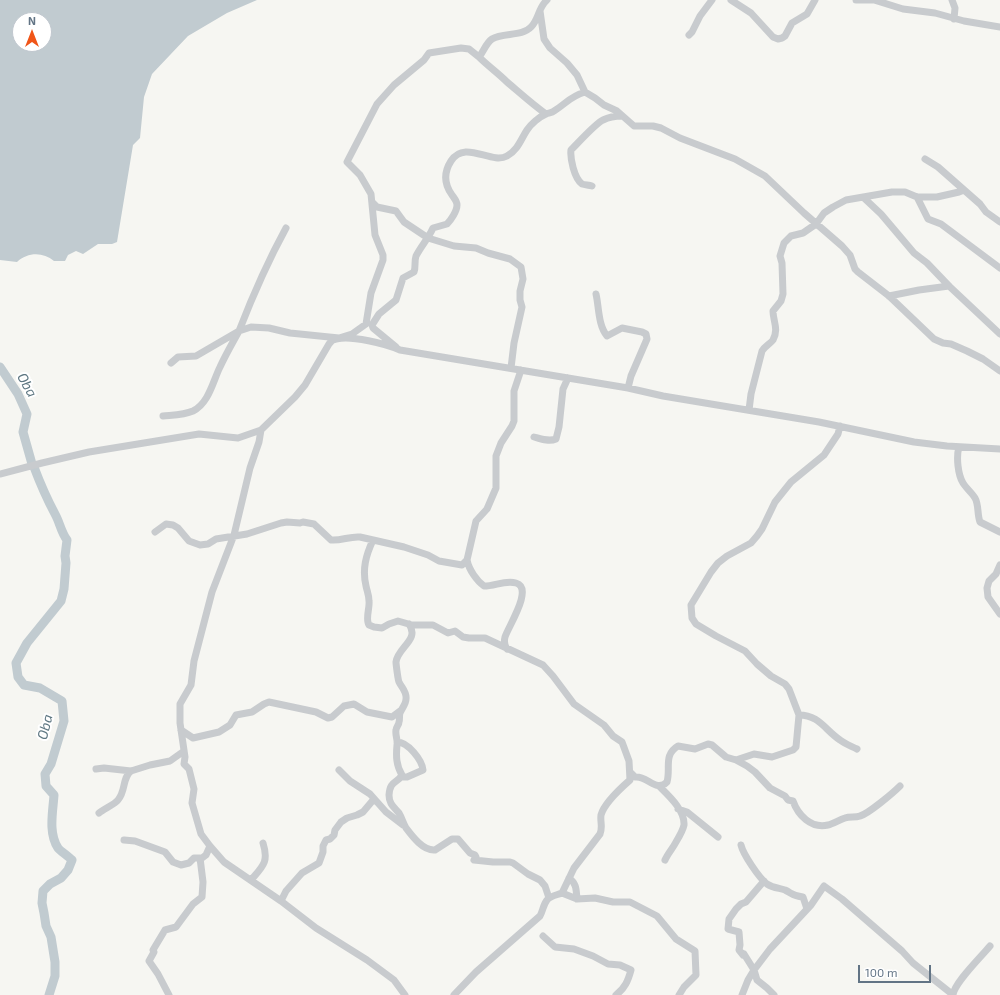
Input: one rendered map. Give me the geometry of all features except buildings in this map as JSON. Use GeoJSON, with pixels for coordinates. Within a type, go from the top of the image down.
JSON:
{"type":"FeatureCollection","features":[{"type":"Feature","properties":{"kind":"street"},"geometry":{"type":"LineString","coordinates":[[480,57],[487,44],[494,38],[531,28],[538,16],[539,8],[546,0]]}},
{"type":"Feature","properties":{"kind":"street"},"geometry":{"type":"LineString","coordinates":[[689,35],[700,16],[712,0]]}},
{"type":"Feature","properties":{"kind":"street"},"geometry":{"type":"LineString","coordinates":[[731,0],[751,13],[773,37],[778,39],[785,36],[792,23],[807,14],[815,0]]}},
{"type":"Feature","properties":{"kind":"street"},"geometry":{"type":"LineString","coordinates":[[856,0],[874,0],[889,6],[935,13],[954,19],[998,28],[1000,27]]}},
{"type":"Feature","properties":{"kind":"street"},"geometry":{"type":"LineString","coordinates":[[952,0],[955,8],[954,19]]}},
{"type":"Feature","properties":{"kind":"street"},"geometry":{"type":"LineString","coordinates":[[539,8],[544,39],[550,48],[568,63],[585,92],[596,98],[604,105],[617,111],[634,126],[653,126],[660,128],[680,138],[735,159],[765,176],[846,251],[858,272],[889,296],[934,339],[943,343],[951,344],[983,359],[1000,370]]}},
{"type":"Feature","properties":{"kind":"street"},"geometry":{"type":"LineString","coordinates":[[0,474],[89,452],[199,434],[238,438],[261,430],[296,397],[305,385],[329,344],[335,339],[352,334],[366,324],[372,293],[383,260],[383,255],[375,235],[372,194],[360,175],[347,162],[377,104],[394,85],[424,60],[429,53],[461,48],[469,49],[480,57],[488,67],[498,73],[534,106],[546,114]]}},
{"type":"Feature","properties":{"kind":"street"},"geometry":{"type":"LineString","coordinates":[[400,350],[373,328],[372,325],[379,314],[396,300],[403,278],[414,272],[416,257],[433,228],[447,224],[456,209],[456,201],[449,191],[446,181],[446,172],[451,160],[459,153],[474,152],[494,157],[507,157],[520,145],[528,130],[546,114],[553,112],[564,102],[576,95],[585,92]]}},
{"type":"Feature","properties":{"kind":"street"},"geometry":{"type":"LineString","coordinates":[[592,186],[583,184],[580,181],[571,161],[571,150],[602,120],[622,116]]}},
{"type":"Feature","properties":{"kind":"street"},"geometry":{"type":"LineString","coordinates":[[925,159],[938,166],[980,204],[986,212],[1000,222]]}},
{"type":"Feature","properties":{"kind":"street"},"geometry":{"type":"LineString","coordinates":[[749,410],[752,389],[762,351],[765,346],[772,342],[774,337],[776,322],[773,311],[781,301],[783,294],[782,263],[780,256],[784,243],[791,236],[802,233],[816,224],[832,207],[846,200],[892,192],[905,192],[918,197],[937,197],[964,190]]}},
{"type":"Feature","properties":{"kind":"street"},"geometry":{"type":"LineString","coordinates":[[918,197],[928,219],[941,224],[1000,268]]}},
{"type":"Feature","properties":{"kind":"street"},"geometry":{"type":"LineString","coordinates":[[864,198],[881,214],[914,253],[927,263],[1000,334]]}},
{"type":"Feature","properties":{"kind":"street"},"geometry":{"type":"LineString","coordinates":[[372,202],[377,207],[396,211],[404,222],[428,238],[454,246],[476,248],[510,259],[521,267],[523,279],[520,291],[520,300],[522,307],[514,343],[511,368]]}},
{"type":"Feature","properties":{"kind":"street"},"geometry":{"type":"LineString","coordinates":[[162,416],[180,415],[194,411],[206,398],[219,368],[239,331],[270,258],[286,228]]}},
{"type":"Feature","properties":{"kind":"street"},"geometry":{"type":"LineString","coordinates":[[889,296],[949,286]]}},
{"type":"Feature","properties":{"kind":"street"},"geometry":{"type":"LineString","coordinates":[[596,294],[600,317],[607,336],[622,328],[646,334],[647,339],[631,376],[628,388]]}},
{"type":"Feature","properties":{"kind":"street"},"geometry":{"type":"LineString","coordinates":[[244,318],[251,327]]}},
{"type":"Feature","properties":{"kind":"street"},"geometry":{"type":"LineString","coordinates":[[171,363],[178,357],[196,356],[239,331],[251,327],[269,328],[290,333],[360,340],[391,346],[400,350],[628,388],[663,396],[840,426],[914,442],[959,447],[1000,449]]}},
{"type":"Feature","properties":{"kind":"street"},"geometry":{"type":"LineString","coordinates":[[507,649],[504,643],[505,637],[517,614],[522,590],[517,583],[510,582],[484,586],[468,566],[467,560],[476,521],[487,509],[496,488],[496,456],[500,443],[514,421],[514,391],[521,370]]}},
{"type":"Feature","properties":{"kind":"street"},"geometry":{"type":"LineString","coordinates":[[534,437],[552,441],[556,439],[559,427],[563,390],[568,378]]}},
{"type":"Feature","properties":{"kind":"street"},"geometry":{"type":"LineString","coordinates":[[736,760],[754,754],[772,757],[793,750],[796,744],[796,731],[799,715],[785,684],[771,676],[744,650],[696,624],[692,618],[691,605],[718,563],[727,556],[751,543],[757,536],[775,502],[791,482],[824,455],[838,434],[840,426]]}},
{"type":"Feature","properties":{"kind":"street"},"geometry":{"type":"LineString","coordinates":[[184,764],[180,704],[191,685],[194,661],[212,592],[234,535],[250,468],[260,442],[261,430]]}},
{"type":"Feature","properties":{"kind":"street"},"geometry":{"type":"LineString","coordinates":[[959,447],[957,452],[960,478],[975,498],[977,515],[980,522],[1000,532]]}},
{"type":"Feature","properties":{"kind":"street"},"geometry":{"type":"LineString","coordinates":[[155,532],[166,524],[173,525],[178,528],[189,541],[200,545],[208,544],[216,539],[247,534],[287,522],[303,522],[314,524],[331,540],[340,540],[353,536],[404,547],[428,555],[439,561],[452,564],[462,565],[467,560]]}},
{"type":"Feature","properties":{"kind":"street"},"geometry":{"type":"LineString","coordinates":[[373,540],[367,553],[364,565],[365,584],[370,601],[367,624],[374,628],[382,628],[398,621],[409,624],[433,625],[448,633],[455,631],[468,638],[486,638],[543,665],[574,704],[604,724],[613,736],[622,742],[629,758],[630,780],[623,786],[602,813],[600,819],[602,829],[600,834],[574,868],[562,893]]}},
{"type":"Feature","properties":{"kind":"street"},"geometry":{"type":"LineString","coordinates":[[1000,565],[996,574],[989,581],[987,588],[988,596],[1000,614]]}},
{"type":"Feature","properties":{"kind":"street"},"geometry":{"type":"LineString","coordinates":[[181,730],[193,738],[219,732],[230,725],[236,715],[252,712],[269,702],[316,712],[328,718],[332,717],[344,706],[349,704],[354,704],[367,712],[392,717],[404,706],[406,698],[403,687],[399,683],[396,663],[403,649],[412,639],[413,630],[409,624]]}},
{"type":"Feature","properties":{"kind":"street"},"geometry":{"type":"LineString","coordinates":[[400,711],[400,722],[396,730],[397,763],[402,775],[401,777]]}},
{"type":"Feature","properties":{"kind":"street"},"geometry":{"type":"LineString","coordinates":[[799,715],[807,715],[812,717],[840,740],[857,749]]}},
{"type":"Feature","properties":{"kind":"street"},"geometry":{"type":"LineString","coordinates":[[397,742],[407,746],[420,760],[423,770],[412,775],[401,777],[394,781],[390,789],[389,797],[392,808],[399,814],[405,827]]}},
{"type":"Feature","properties":{"kind":"street"},"geometry":{"type":"LineString","coordinates":[[659,786],[664,785],[667,782],[668,760],[673,749],[678,746],[695,749],[708,744],[712,745],[726,757],[747,766],[766,782],[770,788],[785,796],[788,800],[793,801],[796,811],[808,822],[819,825],[828,826],[849,816],[861,816],[887,798],[900,786]]}},
{"type":"Feature","properties":{"kind":"street"},"geometry":{"type":"LineString","coordinates":[[96,769],[104,768],[131,771],[174,759],[184,751]]}},
{"type":"Feature","properties":{"kind":"street"},"geometry":{"type":"LineString","coordinates":[[745,757],[747,766]]}},
{"type":"Feature","properties":{"kind":"street"},"geometry":{"type":"LineString","coordinates":[[166,762],[184,764],[189,769],[194,789],[192,803],[201,834],[224,862],[281,901],[316,928],[367,960],[394,980],[405,995]]}},
{"type":"Feature","properties":{"kind":"street"},"geometry":{"type":"LineString","coordinates":[[339,770],[350,781],[370,794],[386,812],[405,827],[416,840],[427,849],[432,850],[455,838],[458,839],[470,853],[475,855],[476,857],[474,860],[510,862],[540,880],[545,886],[549,898]]}},
{"type":"Feature","properties":{"kind":"street"},"geometry":{"type":"LineString","coordinates":[[99,813],[118,801],[126,776],[131,771]]}},
{"type":"Feature","properties":{"kind":"street"},"geometry":{"type":"LineString","coordinates":[[630,772],[635,777],[643,778],[659,786],[681,813],[684,823],[682,830],[665,860]]}},
{"type":"Feature","properties":{"kind":"street"},"geometry":{"type":"LineString","coordinates":[[281,901],[286,891],[302,873],[308,868],[314,867],[319,863],[326,840],[334,835],[335,830],[341,822],[363,812],[374,799]]}},
{"type":"Feature","properties":{"kind":"street"},"geometry":{"type":"LineString","coordinates":[[678,808],[687,812],[718,837]]}},
{"type":"Feature","properties":{"kind":"street"},"geometry":{"type":"LineString","coordinates":[[124,840],[135,841],[164,852],[176,864],[186,864],[194,858],[200,858],[206,855],[210,846]]}},
{"type":"Feature","properties":{"kind":"street"},"geometry":{"type":"LineString","coordinates":[[251,880],[261,870],[265,863],[266,856],[263,843]]}},
{"type":"Feature","properties":{"kind":"street"},"geometry":{"type":"LineString","coordinates":[[741,845],[742,852],[764,881],[773,887],[785,890],[792,895],[802,897],[807,909]]}},
{"type":"Feature","properties":{"kind":"street"},"geometry":{"type":"LineString","coordinates":[[169,995],[149,961],[154,952],[153,950],[165,930],[176,927],[193,904],[202,897],[203,882],[200,858]]}},
{"type":"Feature","properties":{"kind":"street"},"geometry":{"type":"LineString","coordinates":[[569,878],[576,886],[577,898]]}},
{"type":"Feature","properties":{"kind":"street"},"geometry":{"type":"LineString","coordinates":[[764,881],[746,902],[741,904],[729,919],[728,929],[739,932],[739,950],[743,955],[744,954],[745,958],[754,970],[758,980],[774,995]]}},
{"type":"Feature","properties":{"kind":"street"},"geometry":{"type":"LineString","coordinates":[[742,995],[748,980],[770,948],[811,905],[824,886],[842,899],[902,951],[912,963],[953,995],[955,988],[964,975],[990,946]]}},
{"type":"Feature","properties":{"kind":"street"},"geometry":{"type":"LineString","coordinates":[[454,995],[476,972],[540,916],[543,912],[546,901],[549,898],[562,893],[577,898],[595,898],[613,902],[630,902],[657,916],[676,939],[695,951],[696,975],[684,987],[679,995]]}},
{"type":"Feature","properties":{"kind":"street"},"geometry":{"type":"LineString","coordinates":[[543,936],[555,947],[574,949],[593,956],[608,964],[620,965],[631,970],[628,981],[622,991],[616,995]]}},
{"type":"Feature","properties":{"kind":"shaded area"},"geometry":{"type":"Polygon","coordinates":[[[0,0],[257,0],[227,13],[188,36],[152,74],[144,97],[140,138],[133,145],[117,242],[112,244],[98,244],[83,254],[76,251],[68,255],[65,261],[54,261],[45,256],[36,254],[26,256],[17,262],[0,260],[0,0]]]}},
{"type":"Feature","properties":{"kind":"waterway","name":"Oba"},"geometry":{"type":"LineString","coordinates":[[0,367],[18,394],[27,414],[23,432],[32,464]]}},
{"type":"Feature","properties":{"kind":"waterway","name":"Oba"},"geometry":{"type":"LineString","coordinates":[[34,467],[67,540],[64,589],[61,601],[27,643],[16,663],[18,677],[24,685],[40,688],[62,701],[64,721],[51,764],[45,774],[46,786],[54,795],[52,822],[53,836],[59,849],[72,860],[68,870],[61,878],[50,884],[43,891],[42,903],[46,926],[51,937],[55,962],[55,976],[49,995]]}}]}
